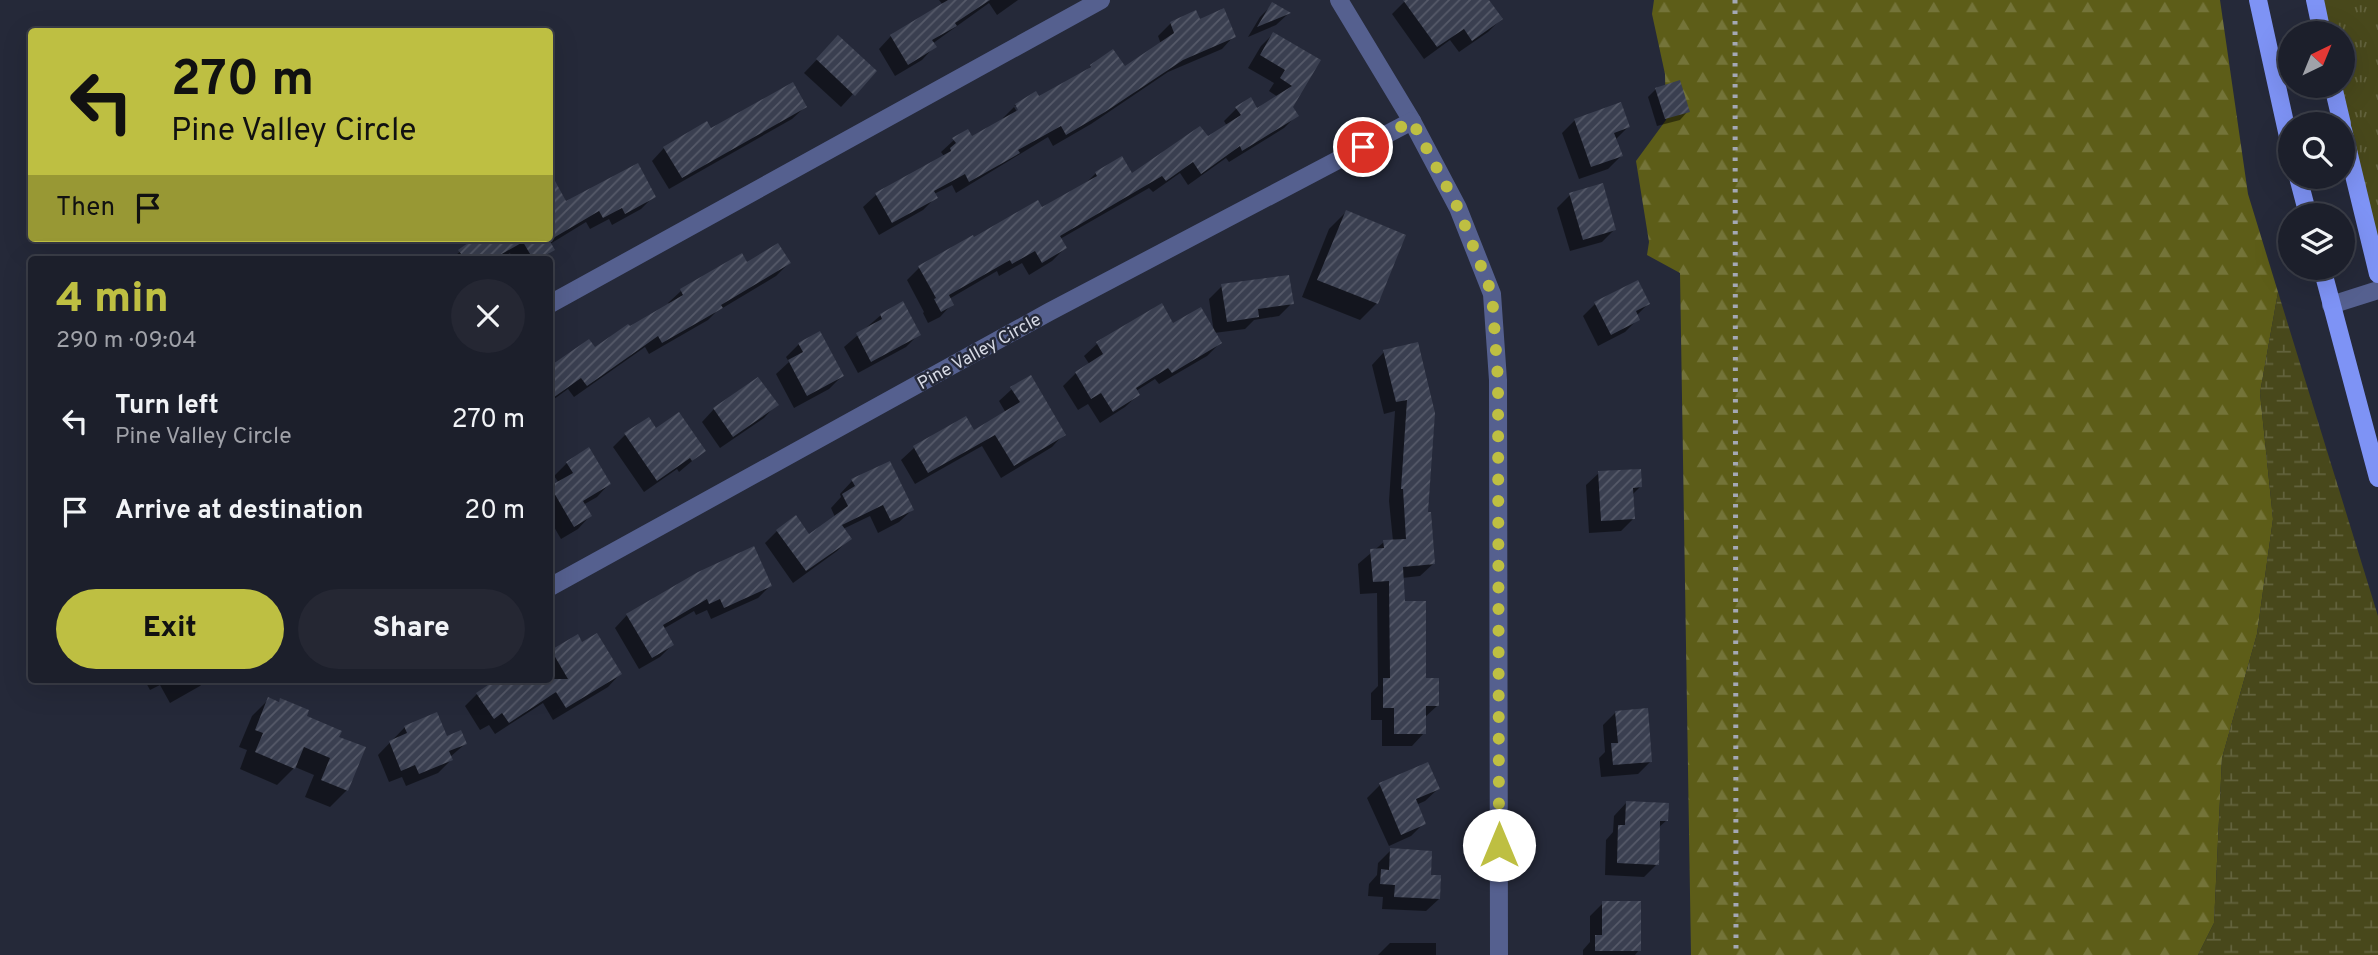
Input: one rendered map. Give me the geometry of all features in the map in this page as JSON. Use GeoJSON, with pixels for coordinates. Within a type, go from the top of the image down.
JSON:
{"type":"FeatureCollection","features":[{"type":"Feature","properties":{"kind":"main road"},"geometry":{"type":"LineString","coordinates":[[2258,0],[2283,112]]}},
{"type":"Feature","properties":{"kind":"main road"},"geometry":{"type":"LineString","coordinates":[[2315,0],[2319,21]]}},
{"type":"Feature","properties":{"kind":"main road"},"geometry":{"type":"LineString","coordinates":[[2355,179],[2378,274]]}},
{"type":"Feature","properties":{"kind":"main road"},"geometry":{"type":"LineString","coordinates":[[2325,280],[2378,478]]}},
{"type":"Feature","properties":{"kind":"street"},"geometry":{"type":"LineString","coordinates":[[553,302],[1101,0]]}},
{"type":"Feature","properties":{"kind":"street"},"geometry":{"type":"LineString","coordinates":[[1339,0],[1412,121],[1458,208],[1492,294],[1498,380],[1499,955]]}},
{"type":"Feature","properties":{"kind":"street","name":"Pine Valley Circle"},"geometry":{"type":"LineString","coordinates":[[553,585],[1049,312],[1412,121]]}},
{"type":"Feature","properties":{"kind":"street"},"geometry":{"type":"LineString","coordinates":[[2332,305],[2378,290]]}},
{"type":"Feature","properties":{"kind":"green space"},"geometry":{"type":"Polygon","coordinates":[[[1654,0],[2220,0],[2248,194],[2278,292],[2260,393],[2273,519],[2257,634],[2222,758],[2214,923],[2198,955],[1691,955],[1680,273],[1647,255],[1649,242],[1636,161],[1666,120],[1665,74],[1652,14],[1654,0]]]}},
{"type":"Feature","properties":{"kind":"green space"},"geometry":{"type":"Polygon","coordinates":[[[2315,0],[2378,0],[2378,263],[2355,173],[2355,112],[2340,112],[2336,98],[2356,98],[2356,21],[2319,21],[2315,0]]]}},
{"type":"Feature","properties":{"kind":"green space"},"geometry":{"type":"Polygon","coordinates":[[[2278,292],[2378,616],[2378,955],[2198,955],[2214,923],[2222,758],[2257,634],[2273,519],[2260,393],[2278,292]]]}},
{"type":"Feature","properties":{"kind":"building"},"geometry":{"type":"Polygon","coordinates":[[[948,0],[990,0],[955,23],[957,26],[932,40],[937,47],[908,65],[890,35],[948,0]]]}},
{"type":"Feature","properties":{"kind":"building"},"geometry":{"type":"Polygon","coordinates":[[[1403,0],[1489,0],[1503,19],[1472,41],[1464,29],[1437,47],[1403,0]]]}},
{"type":"Feature","properties":{"kind":"building"},"geometry":{"type":"Polygon","coordinates":[[[1272,2],[1291,13],[1257,27],[1272,2]]]}},
{"type":"Feature","properties":{"kind":"building"},"geometry":{"type":"Polygon","coordinates":[[[1224,8],[1236,37],[1183,60],[1066,135],[1061,126],[969,182],[965,174],[934,191],[938,198],[892,223],[875,193],[951,151],[950,148],[956,143],[952,138],[968,129],[972,136],[1018,110],[1015,104],[1036,91],[1039,96],[1091,67],[1090,65],[1113,49],[1125,66],[1174,33],[1170,22],[1196,10],[1200,19],[1224,8]]]}},
{"type":"Feature","properties":{"kind":"building"},"geometry":{"type":"Polygon","coordinates":[[[1273,32],[1321,60],[1293,107],[1299,116],[1242,151],[1240,146],[1201,174],[1193,162],[1166,181],[1162,176],[1060,236],[1067,248],[1042,263],[1035,251],[1012,264],[1010,260],[949,295],[954,305],[941,312],[918,266],[1038,200],[1042,207],[1097,176],[1095,172],[1122,156],[1132,173],[1200,126],[1208,136],[1241,115],[1235,107],[1251,97],[1257,108],[1292,86],[1280,78],[1285,70],[1260,55],[1273,32]]]}},
{"type":"Feature","properties":{"kind":"building"},"geometry":{"type":"Polygon","coordinates":[[[838,35],[877,71],[855,96],[816,59],[838,35]]]}},
{"type":"Feature","properties":{"kind":"building"},"geometry":{"type":"Polygon","coordinates":[[[1680,80],[1690,112],[1665,119],[1655,88],[1680,80]]]}},
{"type":"Feature","properties":{"kind":"building"},"geometry":{"type":"Polygon","coordinates":[[[793,82],[807,107],[682,178],[663,147],[707,121],[711,128],[793,82]]]}},
{"type":"Feature","properties":{"kind":"building"},"geometry":{"type":"Polygon","coordinates":[[[1621,102],[1630,127],[1614,133],[1623,156],[1591,167],[1574,119],[1621,102]]]}},
{"type":"Feature","properties":{"kind":"building"},"geometry":{"type":"Polygon","coordinates":[[[638,163],[656,197],[625,214],[622,208],[603,218],[599,211],[553,238],[553,177],[566,201],[638,163]]]}},
{"type":"Feature","properties":{"kind":"building"},"geometry":{"type":"Polygon","coordinates":[[[1603,183],[1616,230],[1583,240],[1569,193],[1603,183]]]}},
{"type":"Feature","properties":{"kind":"building"},"geometry":{"type":"Polygon","coordinates":[[[1346,210],[1406,235],[1378,304],[1317,280],[1346,210]]]}},
{"type":"Feature","properties":{"kind":"building"},"geometry":{"type":"Polygon","coordinates":[[[469,242],[523,242],[498,256],[463,256],[458,250],[469,242]]]}},
{"type":"Feature","properties":{"kind":"building"},"geometry":{"type":"Polygon","coordinates":[[[523,242],[550,242],[555,250],[544,256],[531,256],[523,242]]]}},
{"type":"Feature","properties":{"kind":"building"},"geometry":{"type":"Polygon","coordinates":[[[778,243],[791,263],[721,305],[723,308],[662,343],[658,336],[587,386],[581,378],[553,398],[553,364],[589,339],[595,347],[628,324],[630,326],[683,295],[680,289],[742,253],[747,262],[778,243]]]}},
{"type":"Feature","properties":{"kind":"building"},"geometry":{"type":"Polygon","coordinates":[[[1289,275],[1294,304],[1258,309],[1259,317],[1227,322],[1221,284],[1289,275]]]}},
{"type":"Feature","properties":{"kind":"building"},"geometry":{"type":"Polygon","coordinates":[[[1638,280],[1650,304],[1636,311],[1640,320],[1611,335],[1594,302],[1638,280]]]}},
{"type":"Feature","properties":{"kind":"building"},"geometry":{"type":"Polygon","coordinates":[[[903,301],[921,335],[871,362],[856,333],[882,319],[880,314],[903,301]]]}},
{"type":"Feature","properties":{"kind":"building"},"geometry":{"type":"Polygon","coordinates":[[[1162,303],[1173,323],[1201,307],[1222,343],[1172,373],[1168,368],[1136,388],[1140,395],[1113,412],[1101,393],[1091,399],[1075,372],[1103,354],[1096,342],[1162,303]]]}},
{"type":"Feature","properties":{"kind":"building"},"geometry":{"type":"Polygon","coordinates":[[[820,331],[844,376],[807,396],[788,360],[803,352],[798,343],[820,331]]]}},
{"type":"Feature","properties":{"kind":"building"},"geometry":{"type":"Polygon","coordinates":[[[1418,342],[1435,413],[1428,512],[1431,512],[1435,564],[1403,567],[1405,601],[1426,601],[1426,678],[1439,678],[1439,706],[1426,706],[1426,734],[1394,734],[1394,708],[1383,708],[1383,678],[1390,678],[1389,581],[1373,582],[1370,549],[1384,548],[1383,540],[1406,539],[1401,489],[1407,400],[1396,402],[1383,350],[1418,342]]]}},
{"type":"Feature","properties":{"kind":"building"},"geometry":{"type":"Polygon","coordinates":[[[1031,375],[1066,435],[1014,466],[995,435],[928,473],[913,446],[966,416],[974,430],[1020,402],[1010,387],[1031,375]]]}},
{"type":"Feature","properties":{"kind":"building"},"geometry":{"type":"Polygon","coordinates":[[[758,377],[779,405],[733,437],[713,408],[758,377]]]}},
{"type":"Feature","properties":{"kind":"building"},"geometry":{"type":"Polygon","coordinates":[[[679,412],[706,451],[692,461],[690,458],[657,481],[624,433],[649,417],[656,428],[679,412]]]}},
{"type":"Feature","properties":{"kind":"building"},"geometry":{"type":"Polygon","coordinates":[[[589,447],[611,484],[583,501],[592,516],[574,527],[553,491],[553,484],[573,473],[566,462],[589,447]]]}},
{"type":"Feature","properties":{"kind":"building"},"geometry":{"type":"Polygon","coordinates":[[[890,461],[914,510],[891,521],[883,505],[842,525],[852,539],[806,571],[776,530],[796,515],[809,534],[848,506],[842,494],[855,486],[851,479],[890,461]]]}},
{"type":"Feature","properties":{"kind":"building"},"geometry":{"type":"Polygon","coordinates":[[[1641,469],[1642,487],[1633,488],[1635,519],[1601,521],[1598,471],[1641,469]]]}},
{"type":"Feature","properties":{"kind":"building"},"geometry":{"type":"Polygon","coordinates":[[[754,546],[772,586],[724,608],[720,599],[709,604],[707,599],[663,625],[674,645],[652,658],[626,614],[698,572],[754,546]]]}},
{"type":"Feature","properties":{"kind":"building"},"geometry":{"type":"Polygon","coordinates":[[[597,633],[622,674],[566,708],[556,692],[509,723],[502,713],[494,719],[476,693],[491,683],[553,683],[553,679],[568,679],[553,649],[578,634],[582,642],[597,633]]]}},
{"type":"Feature","properties":{"kind":"building"},"geometry":{"type":"Polygon","coordinates":[[[268,697],[279,702],[280,698],[309,710],[307,716],[342,731],[339,737],[366,747],[348,791],[321,780],[330,758],[304,747],[295,769],[255,752],[263,733],[255,730],[268,697]]]}},
{"type":"Feature","properties":{"kind":"building"},"geometry":{"type":"Polygon","coordinates":[[[1648,708],[1652,762],[1613,765],[1611,743],[1618,743],[1615,711],[1648,708]]]}},
{"type":"Feature","properties":{"kind":"building"},"geometry":{"type":"Polygon","coordinates":[[[437,712],[447,736],[461,730],[467,744],[449,751],[453,760],[419,774],[415,765],[401,771],[389,741],[407,733],[404,726],[437,712]]]}},
{"type":"Feature","properties":{"kind":"building"},"geometry":{"type":"Polygon","coordinates":[[[1428,762],[1440,789],[1416,799],[1426,824],[1401,835],[1379,783],[1428,762]]]}},
{"type":"Feature","properties":{"kind":"building"},"geometry":{"type":"Polygon","coordinates":[[[1626,801],[1669,803],[1668,821],[1660,821],[1659,865],[1617,863],[1618,825],[1625,825],[1626,801]]]}},
{"type":"Feature","properties":{"kind":"building"},"geometry":{"type":"Polygon","coordinates":[[[1390,848],[1432,851],[1431,875],[1441,875],[1440,899],[1394,897],[1395,885],[1380,884],[1381,869],[1389,870],[1390,848]]]}},
{"type":"Feature","properties":{"kind":"building"},"geometry":{"type":"Polygon","coordinates":[[[1602,901],[1641,901],[1641,951],[1595,951],[1595,935],[1602,935],[1602,901]]]}},
{"type":"Feature","properties":{"kind":"railway"},"geometry":{"type":"LineString","coordinates":[[1735,0],[1736,955]]}},
{"type":"Feature","properties":{"kind":"route"},"geometry":{"type":"LineString","coordinates":[[1363,147],[1412,121],[1458,208],[1492,294],[1498,380],[1499,845]]}}]}
